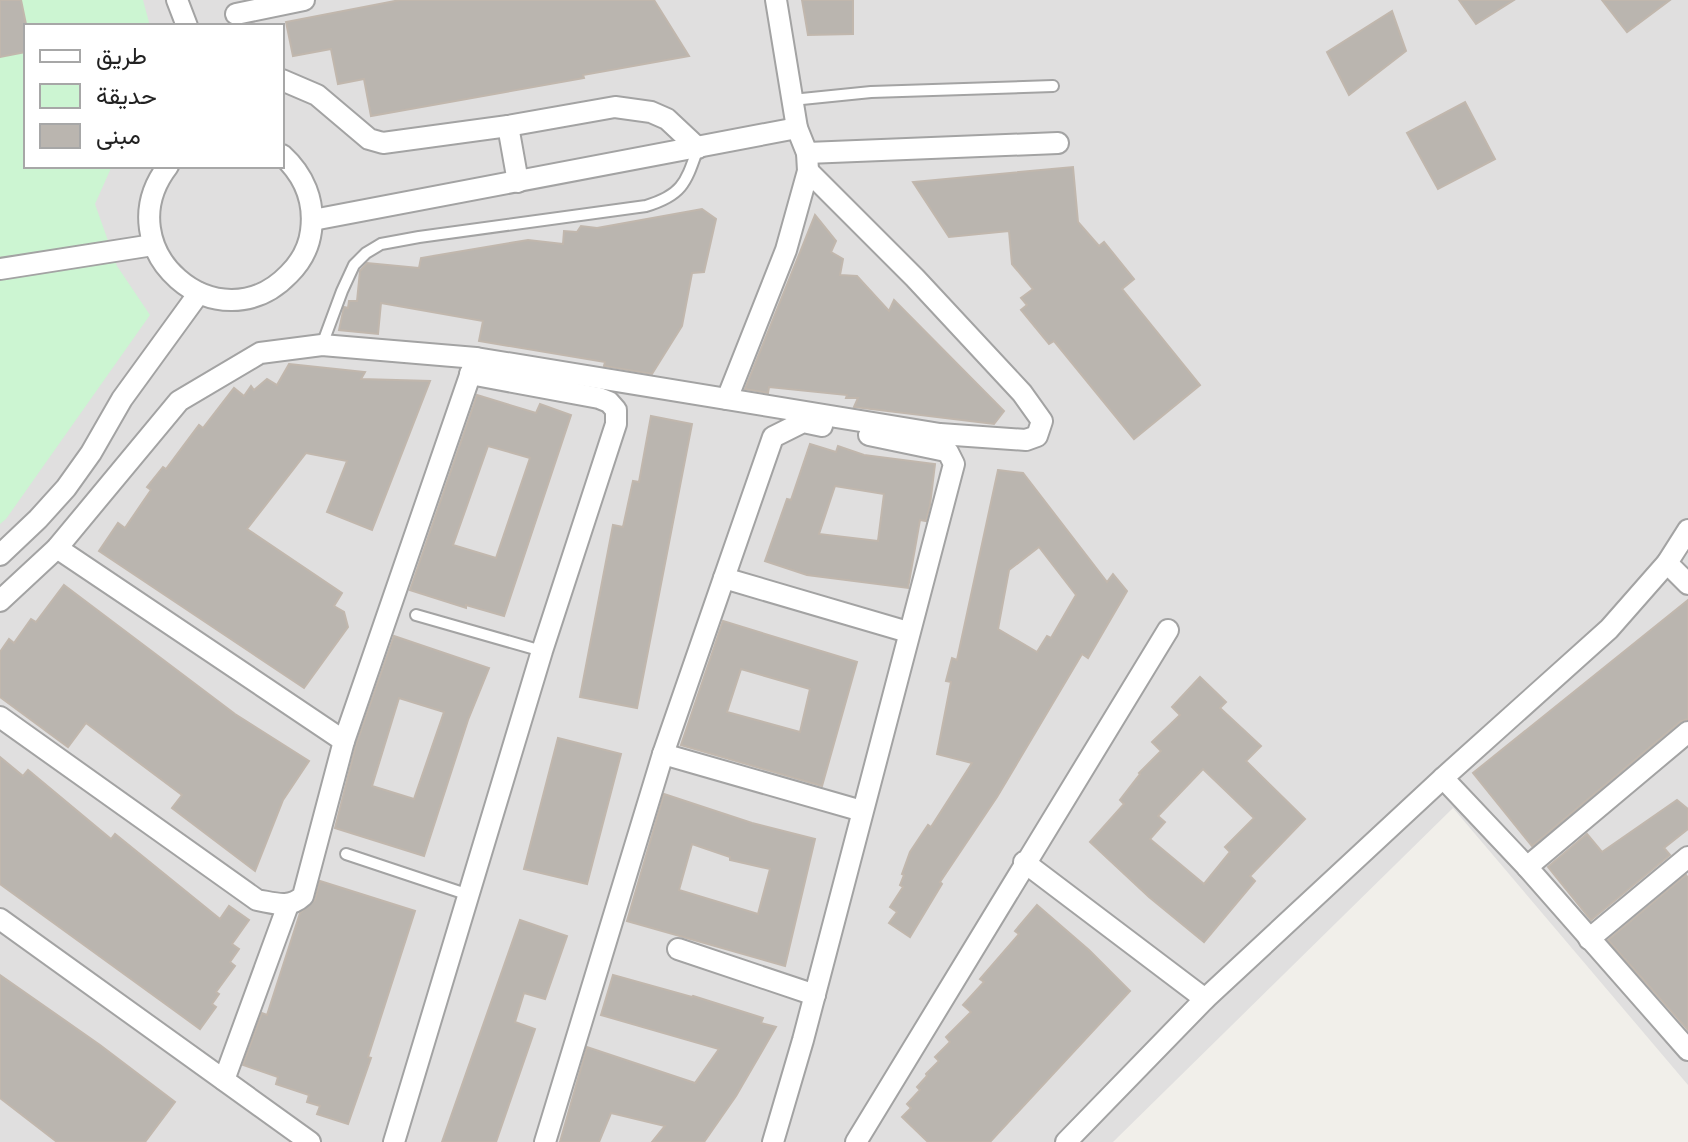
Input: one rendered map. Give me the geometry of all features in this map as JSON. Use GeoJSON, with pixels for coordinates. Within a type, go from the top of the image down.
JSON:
{"type":"FeatureCollection","features":[{"type":"Feature","properties":{"kind":"street"},"geometry":{"type":"LineString","coordinates":[[177,0],[186,24]]}},
{"type":"Feature","properties":{"kind":"street"},"geometry":{"type":"LineString","coordinates":[[235,13],[304,0]]}},
{"type":"Feature","properties":{"kind":"street"},"geometry":{"type":"LineString","coordinates":[[0,601],[57,548],[179,401],[260,353],[322,345],[727,399],[940,434],[1026,440],[1037,436],[1042,421],[1039,413],[807,162],[797,128],[776,0]]}},
{"type":"Feature","properties":{"kind":"street"},"geometry":{"type":"LineString","coordinates":[[284,81],[317,95],[376,142],[508,126],[615,107],[633,108],[667,119],[698,148]]}},
{"type":"Feature","properties":{"kind":"street"},"geometry":{"type":"LineString","coordinates":[[508,126],[518,182]]}},
{"type":"Feature","properties":{"kind":"street"},"geometry":{"type":"LineString","coordinates":[[313,220],[797,128]]}},
{"type":"Feature","properties":{"kind":"street"},"geometry":{"type":"LineString","coordinates":[[807,162],[1058,143]]}},
{"type":"Feature","properties":{"kind":"street"},"geometry":{"type":"LineString","coordinates":[[167,168],[153,192],[149,209],[153,245],[166,269],[176,279],[199,293],[233,300],[251,297],[275,286],[295,269],[304,254],[313,220],[311,205],[301,176],[284,157]]}},
{"type":"Feature","properties":{"kind":"street"},"geometry":{"type":"LineString","coordinates":[[727,399],[786,250],[807,162]]}},
{"type":"Feature","properties":{"kind":"street"},"geometry":{"type":"LineString","coordinates":[[0,269],[153,245]]}},
{"type":"Feature","properties":{"kind":"street"},"geometry":{"type":"LineString","coordinates":[[0,555],[66,488],[91,453],[122,399],[199,293]]}},
{"type":"Feature","properties":{"kind":"street"},"geometry":{"type":"LineString","coordinates":[[394,1142],[542,651],[616,424],[616,410],[609,402],[473,366]]}},
{"type":"Feature","properties":{"kind":"street"},"geometry":{"type":"LineString","coordinates":[[224,1080],[288,905],[303,896],[344,741],[473,366]]}},
{"type":"Feature","properties":{"kind":"street"},"geometry":{"type":"LineString","coordinates":[[545,1142],[663,754],[773,437],[803,422],[941,450],[948,452],[954,464],[815,995],[773,1142]]}},
{"type":"Feature","properties":{"kind":"street"},"geometry":{"type":"LineString","coordinates":[[1066,1142],[1205,999],[1609,629],[1667,563],[1688,530]]}},
{"type":"Feature","properties":{"kind":"street"},"geometry":{"type":"LineString","coordinates":[[57,548],[344,741]]}},
{"type":"Feature","properties":{"kind":"street"},"geometry":{"type":"LineString","coordinates":[[1667,563],[1688,584]]}},
{"type":"Feature","properties":{"kind":"street"},"geometry":{"type":"LineString","coordinates":[[724,578],[908,632]]}},
{"type":"Feature","properties":{"kind":"street"},"geometry":{"type":"LineString","coordinates":[[856,1142],[1168,630]]}},
{"type":"Feature","properties":{"kind":"street"},"geometry":{"type":"LineString","coordinates":[[0,717],[257,900],[288,905]]}},
{"type":"Feature","properties":{"kind":"street"},"geometry":{"type":"LineString","coordinates":[[1527,867],[1688,732]]}},
{"type":"Feature","properties":{"kind":"street"},"geometry":{"type":"LineString","coordinates":[[663,754],[862,811]]}},
{"type":"Feature","properties":{"kind":"street"},"geometry":{"type":"LineString","coordinates":[[1443,778],[1527,867],[1688,1050]]}},
{"type":"Feature","properties":{"kind":"street"},"geometry":{"type":"LineString","coordinates":[[1589,939],[1688,857]]}},
{"type":"Feature","properties":{"kind":"street"},"geometry":{"type":"LineString","coordinates":[[1024,862],[1205,999]]}},
{"type":"Feature","properties":{"kind":"street"},"geometry":{"type":"LineString","coordinates":[[0,919],[310,1142]]}},
{"type":"Feature","properties":{"kind":"street"},"geometry":{"type":"LineString","coordinates":[[678,949],[815,995]]}},
{"type":"Feature","properties":{"kind":"lane"},"geometry":{"type":"LineString","coordinates":[[792,100],[871,92],[1053,86]]}},
{"type":"Feature","properties":{"kind":"lane"},"geometry":{"type":"LineString","coordinates":[[322,345],[354,265],[381,244],[646,206],[666,200],[680,190],[688,177],[698,148]]}},
{"type":"Feature","properties":{"kind":"lane"},"geometry":{"type":"LineString","coordinates":[[416,615],[542,651]]}},
{"type":"Feature","properties":{"kind":"lane"},"geometry":{"type":"LineString","coordinates":[[346,854],[469,895]]}},
{"type":"Feature","properties":{"kind":"shaded area"},"geometry":{"type":"Polygon","coordinates":[[[0,0],[1688,0],[1688,1085],[1453,808],[1113,1142],[0,1142],[0,0]]]}},
{"type":"Feature","properties":{"kind":"green space"},"geometry":{"type":"Polygon","coordinates":[[[0,0],[143,0],[149,24],[24,24],[24,168],[111,168],[95,204],[117,266],[150,315],[0,524],[0,0]]]}},
{"type":"Feature","properties":{"kind":"building"},"geometry":{"type":"Polygon","coordinates":[[[0,0],[21,0],[26,24],[24,52],[0,57],[0,0]]]}},
{"type":"Feature","properties":{"kind":"building"},"geometry":{"type":"Polygon","coordinates":[[[400,0],[654,0],[689,56],[371,116],[364,79],[338,84],[331,49],[293,56],[286,22],[400,0]]]}},
{"type":"Feature","properties":{"kind":"building"},"geometry":{"type":"Polygon","coordinates":[[[802,0],[853,0],[853,34],[808,35],[802,0]]]}},
{"type":"Feature","properties":{"kind":"building"},"geometry":{"type":"Polygon","coordinates":[[[1459,0],[1514,0],[1476,24],[1459,0]]]}},
{"type":"Feature","properties":{"kind":"building"},"geometry":{"type":"Polygon","coordinates":[[[1602,0],[1670,0],[1627,32],[1602,0]]]}},
{"type":"Feature","properties":{"kind":"building"},"geometry":{"type":"Polygon","coordinates":[[[1392,11],[1406,51],[1349,95],[1327,52],[1392,11]]]}},
{"type":"Feature","properties":{"kind":"building"},"geometry":{"type":"Polygon","coordinates":[[[1465,102],[1495,159],[1438,189],[1407,133],[1465,102]]]}},
{"type":"Feature","properties":{"kind":"building"},"geometry":{"type":"Polygon","coordinates":[[[1073,167],[1078,222],[1099,246],[1104,242],[1134,279],[1122,289],[1200,385],[1134,439],[1054,341],[1049,344],[1021,310],[1027,305],[1021,298],[1033,289],[1012,264],[1009,231],[949,237],[913,182],[1073,167]]]}},
{"type":"Feature","properties":{"kind":"building"},"geometry":{"type":"Polygon","coordinates":[[[702,209],[716,219],[704,272],[692,273],[682,326],[652,374],[604,366],[605,362],[479,341],[483,321],[381,303],[378,334],[339,330],[344,307],[348,308],[349,301],[357,301],[360,271],[367,263],[419,268],[421,258],[528,240],[563,244],[564,231],[577,232],[581,226],[597,228],[702,209]]]}},
{"type":"Feature","properties":{"kind":"building"},"geometry":{"type":"Polygon","coordinates":[[[815,215],[836,241],[831,252],[843,259],[840,275],[857,276],[889,311],[894,300],[1004,411],[994,424],[854,407],[858,398],[846,398],[847,395],[769,387],[768,393],[745,389],[815,215]]]}},
{"type":"Feature","properties":{"kind":"building"},"geometry":{"type":"Polygon","coordinates":[[[289,364],[365,372],[361,379],[430,381],[372,530],[327,512],[347,461],[306,453],[247,529],[342,593],[334,606],[344,612],[348,627],[304,688],[99,551],[118,523],[125,528],[151,490],[147,487],[163,467],[166,469],[199,425],[203,428],[234,388],[244,396],[251,386],[254,390],[267,379],[277,385],[289,364]]]}},
{"type":"Feature","properties":{"kind":"building"},"geometry":{"type":"Polygon","coordinates":[[[477,395],[536,413],[540,404],[571,415],[504,616],[466,605],[466,608],[410,590],[477,395]],[[488,446],[453,545],[496,558],[530,458],[488,446]]]}},
{"type":"Feature","properties":{"kind":"building"},"geometry":{"type":"Polygon","coordinates":[[[651,416],[692,424],[637,708],[580,697],[613,525],[623,527],[633,481],[639,482],[651,416]]]}},
{"type":"Feature","properties":{"kind":"building"},"geometry":{"type":"Polygon","coordinates":[[[810,444],[836,452],[838,446],[864,455],[935,464],[930,505],[926,521],[920,520],[908,588],[807,575],[765,561],[787,499],[791,500],[810,444]],[[835,486],[819,534],[878,541],[884,494],[835,486]]]}},
{"type":"Feature","properties":{"kind":"building"},"geometry":{"type":"Polygon","coordinates":[[[998,470],[1023,473],[1107,582],[1113,574],[1127,591],[1088,658],[1082,654],[997,797],[940,882],[942,884],[910,937],[889,923],[897,912],[890,907],[903,887],[900,885],[902,874],[910,852],[928,825],[931,827],[972,763],[937,754],[951,682],[946,681],[952,658],[957,660],[998,470]],[[1039,547],[1009,570],[998,629],[1037,652],[1047,636],[1051,638],[1076,595],[1039,547]]]}},
{"type":"Feature","properties":{"kind":"building"},"geometry":{"type":"Polygon","coordinates":[[[64,585],[235,714],[309,761],[283,800],[255,871],[172,808],[182,795],[86,723],[68,747],[0,697],[0,652],[9,639],[14,643],[31,619],[36,622],[64,585]]]}},
{"type":"Feature","properties":{"kind":"building"},"geometry":{"type":"Polygon","coordinates":[[[1688,600],[1688,719],[1680,722],[1532,846],[1473,773],[1688,600]]]}},
{"type":"Feature","properties":{"kind":"building"},"geometry":{"type":"Polygon","coordinates":[[[723,621],[857,662],[822,786],[681,745],[723,621]],[[741,669],[727,712],[800,732],[810,689],[741,669]]]}},
{"type":"Feature","properties":{"kind":"building"},"geometry":{"type":"Polygon","coordinates":[[[394,636],[489,668],[468,720],[424,856],[335,828],[356,745],[394,636]],[[399,698],[372,786],[414,799],[444,712],[399,698]]]}},
{"type":"Feature","properties":{"kind":"building"},"geometry":{"type":"Polygon","coordinates":[[[1200,677],[1226,702],[1220,708],[1261,746],[1246,761],[1305,819],[1250,876],[1255,881],[1204,942],[1149,897],[1090,842],[1124,804],[1120,800],[1139,773],[1161,751],[1152,742],[1180,715],[1172,707],[1200,677]],[[1203,769],[1158,816],[1165,822],[1150,839],[1204,884],[1230,852],[1225,847],[1254,818],[1203,769]]]}},
{"type":"Feature","properties":{"kind":"building"},"geometry":{"type":"Polygon","coordinates":[[[558,738],[621,754],[587,884],[524,869],[558,738]]]}},
{"type":"Feature","properties":{"kind":"building"},"geometry":{"type":"Polygon","coordinates":[[[0,757],[23,776],[28,770],[111,839],[115,834],[220,919],[229,906],[249,920],[232,944],[239,949],[230,962],[235,966],[216,992],[219,994],[212,1004],[216,1007],[200,1029],[0,884],[0,757]]]}},
{"type":"Feature","properties":{"kind":"building"},"geometry":{"type":"Polygon","coordinates":[[[664,794],[752,823],[815,839],[785,966],[627,921],[664,794]],[[692,844],[679,890],[758,914],[770,869],[730,860],[730,857],[692,844]]]}},
{"type":"Feature","properties":{"kind":"building"},"geometry":{"type":"Polygon","coordinates":[[[1677,800],[1688,809],[1688,829],[1664,848],[1670,855],[1591,920],[1548,867],[1587,834],[1602,852],[1677,800]]]}},
{"type":"Feature","properties":{"kind":"building"},"geometry":{"type":"Polygon","coordinates":[[[1686,875],[1688,878],[1688,1030],[1608,940],[1686,875]]]}},
{"type":"Feature","properties":{"kind":"building"},"geometry":{"type":"Polygon","coordinates":[[[320,881],[415,911],[348,1124],[317,1114],[320,1106],[307,1102],[309,1095],[276,1084],[278,1077],[243,1065],[262,1013],[267,1015],[300,913],[315,900],[320,881]]]}},
{"type":"Feature","properties":{"kind":"building"},"geometry":{"type":"Polygon","coordinates":[[[1037,905],[1130,991],[990,1142],[928,1142],[902,1117],[911,1108],[907,1104],[920,1090],[917,1087],[926,1074],[939,1061],[935,1057],[950,1042],[946,1037],[971,1012],[963,1005],[984,982],[980,979],[1019,934],[1015,931],[1037,905]]]}},
{"type":"Feature","properties":{"kind":"building"},"geometry":{"type":"Polygon","coordinates":[[[520,920],[567,936],[545,999],[524,993],[515,1022],[535,1029],[496,1142],[442,1142],[520,920]]]}},
{"type":"Feature","properties":{"kind":"building"},"geometry":{"type":"Polygon","coordinates":[[[0,975],[175,1102],[145,1142],[57,1142],[0,1098],[0,975]]]}},
{"type":"Feature","properties":{"kind":"building"},"geometry":{"type":"Polygon","coordinates":[[[613,975],[763,1018],[761,1023],[776,1027],[736,1096],[704,1142],[652,1142],[665,1126],[611,1113],[599,1142],[560,1142],[587,1047],[695,1083],[719,1049],[601,1015],[613,975]]]}}]}
